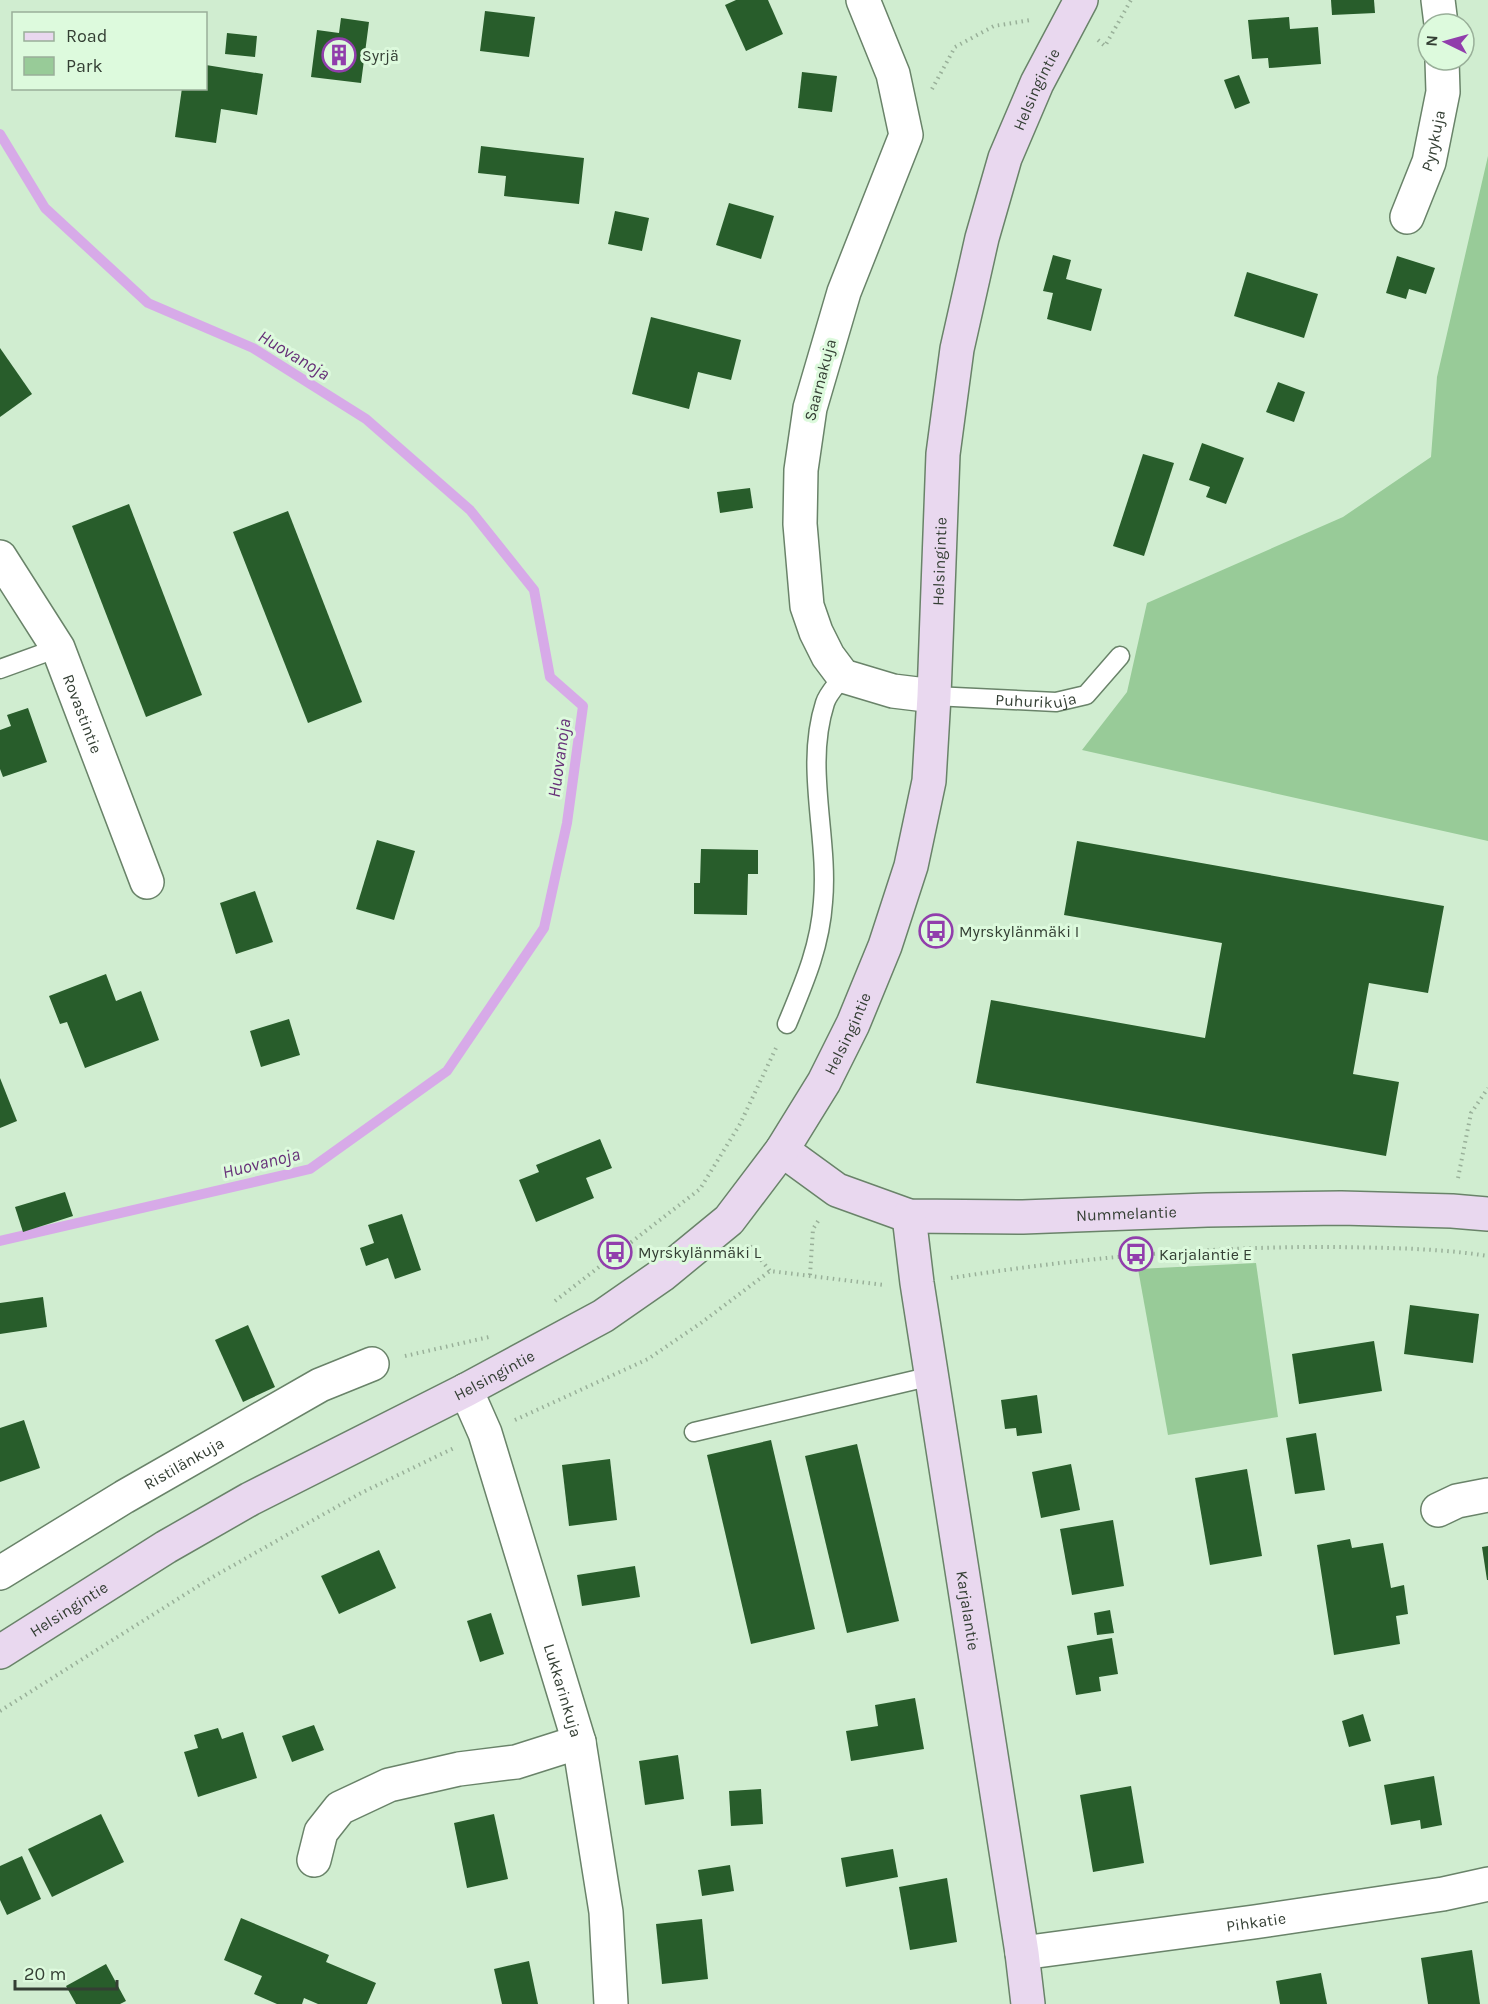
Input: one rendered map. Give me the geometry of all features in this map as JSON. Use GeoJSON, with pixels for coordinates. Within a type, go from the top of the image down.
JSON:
{"type":"FeatureCollection","features":[{"type":"Feature","properties":{"kind":"street"},"geometry":{"type":"LineString","coordinates":[[863,0],[893,74],[906,135]]}},
{"type":"Feature","properties":{"kind":"street","name":"Helsingintie"},"geometry":{"type":"LineString","coordinates":[[0,1652],[175,1541],[250,1499],[466,1390],[603,1316],[662,1275],[729,1220],[782,1150],[824,1082],[853,1024],[885,946],[911,866],[929,781],[943,454],[957,349],[982,237],[1005,158],[1036,82],[1076,8]]}},
{"type":"Feature","properties":{"kind":"street","name":"Pyrykuja"},"geometry":{"type":"LineString","coordinates":[[1407,217],[1429,162],[1443,92],[1442,72]]}},
{"type":"Feature","properties":{"kind":"street","name":"Saarnakuja"},"geometry":{"type":"LineString","coordinates":[[843,676],[828,656],[807,606],[800,524],[801,470],[810,408],[844,292],[906,135]]}},
{"type":"Feature","properties":{"kind":"street","name":"Rovastintie"},"geometry":{"type":"LineString","coordinates":[[0,557],[58,648],[147,882]]}},
{"type":"Feature","properties":{"kind":"street"},"geometry":{"type":"LineString","coordinates":[[843,676],[893,691],[934,696]]}},
{"type":"Feature","properties":{"kind":"street","name":"Nummelantie"},"geometry":{"type":"LineString","coordinates":[[782,1150],[837,1190],[909,1216],[1023,1217],[1341,1208],[1488,1214]]}},
{"type":"Feature","properties":{"kind":"street","name":"Karjalantie"},"geometry":{"type":"LineString","coordinates":[[909,1216],[917,1283],[1022,1953],[1028,2004]]}},
{"type":"Feature","properties":{"kind":"street","name":"Ristilänkuja"},"geometry":{"type":"LineString","coordinates":[[0,1573],[124,1497],[320,1385],[372,1364]]}},
{"type":"Feature","properties":{"kind":"street","name":"Lukkarinkuja"},"geometry":{"type":"LineString","coordinates":[[466,1390],[485,1433],[579,1742],[606,1912],[611,2004]]}},
{"type":"Feature","properties":{"kind":"street"},"geometry":{"type":"LineString","coordinates":[[1438,1510],[1456,1501],[1488,1495]]}},
{"type":"Feature","properties":{"kind":"street"},"geometry":{"type":"LineString","coordinates":[[314,1860],[321,1832],[340,1808],[389,1785],[459,1769],[516,1762],[579,1742]]}},
{"type":"Feature","properties":{"kind":"street","name":"Pihkatie"},"geometry":{"type":"LineString","coordinates":[[1022,1953],[1278,1919],[1443,1894],[1488,1884]]}},
{"type":"Feature","properties":{"kind":"lane"},"geometry":{"type":"LineString","coordinates":[[0,669],[58,648]]}},
{"type":"Feature","properties":{"kind":"lane","name":"Puhurikuja"},"geometry":{"type":"LineString","coordinates":[[934,696],[1056,702],[1086,695],[1120,656]]}},
{"type":"Feature","properties":{"kind":"lane"},"geometry":{"type":"LineString","coordinates":[[787,1024],[814,957],[824,903],[824,870],[817,787],[819,731],[826,701],[843,676]]}},
{"type":"Feature","properties":{"kind":"lane"},"geometry":{"type":"LineString","coordinates":[[694,1432],[932,1376]]}},
{"type":"Feature","properties":{"kind":"path"},"geometry":{"type":"LineString","coordinates":[[906,135],[955,47],[994,26],[1076,8],[1105,46],[1131,0]]}},
{"type":"Feature","properties":{"kind":"path"},"geometry":{"type":"LineString","coordinates":[[546,1308],[615,1252],[700,1189],[740,1124],[787,1024]]}},
{"type":"Feature","properties":{"kind":"path"},"geometry":{"type":"LineString","coordinates":[[1452,1211],[1470,1113],[1488,1088]]}},
{"type":"Feature","properties":{"kind":"path"},"geometry":{"type":"LineString","coordinates":[[810,1275],[813,1229],[837,1190]]}},
{"type":"Feature","properties":{"kind":"path"},"geometry":{"type":"LineString","coordinates":[[0,1712],[211,1578],[361,1493],[485,1433],[648,1359],[701,1323],[770,1270],[890,1286],[1022,1267],[1136,1254],[1273,1246],[1452,1250],[1488,1256]]}},
{"type":"Feature","properties":{"kind":"path"},"geometry":{"type":"LineString","coordinates":[[372,1364],[492,1336]]}},
{"type":"Feature","properties":{"kind":"green space"},"geometry":{"type":"Polygon","coordinates":[[[1488,156],[1488,841],[1082,750],[1127,692],[1147,603],[1343,517],[1431,457],[1437,377],[1488,156]]]}},
{"type":"Feature","properties":{"kind":"green space"},"geometry":{"type":"Polygon","coordinates":[[[1256,1263],[1278,1417],[1168,1435],[1138,1269],[1256,1263]]]}},
{"type":"Feature","properties":{"kind":"building"},"geometry":{"type":"Polygon","coordinates":[[[736,0],[768,0],[783,34],[746,51],[725,5],[736,0]]]}},
{"type":"Feature","properties":{"kind":"building"},"geometry":{"type":"Polygon","coordinates":[[[1331,0],[1374,0],[1375,13],[1332,15],[1331,0]]]}},
{"type":"Feature","properties":{"kind":"building"},"geometry":{"type":"Polygon","coordinates":[[[485,11],[535,17],[529,57],[480,51],[485,11]]]}},
{"type":"Feature","properties":{"kind":"building"},"geometry":{"type":"Polygon","coordinates":[[[1289,17],[1290,29],[1318,27],[1321,64],[1269,68],[1268,58],[1252,59],[1248,20],[1289,17]]]}},
{"type":"Feature","properties":{"kind":"building","name":"Syrjä"},"geometry":{"type":"Polygon","coordinates":[[[341,18],[369,22],[361,83],[311,77],[317,30],[339,33],[341,18]]]}},
{"type":"Feature","properties":{"kind":"building"},"geometry":{"type":"Polygon","coordinates":[[[227,33],[257,36],[255,57],[225,54],[227,33]]]}},
{"type":"Feature","properties":{"kind":"building"},"geometry":{"type":"Polygon","coordinates":[[[207,65],[263,74],[257,115],[221,109],[216,143],[175,137],[182,90],[207,90],[207,65]]]}},
{"type":"Feature","properties":{"kind":"building"},"geometry":{"type":"Polygon","coordinates":[[[802,72],[837,76],[832,112],[798,108],[802,72]]]}},
{"type":"Feature","properties":{"kind":"building"},"geometry":{"type":"Polygon","coordinates":[[[1239,75],[1250,103],[1235,109],[1224,80],[1239,75]]]}},
{"type":"Feature","properties":{"kind":"building"},"geometry":{"type":"Polygon","coordinates":[[[481,146],[584,158],[579,204],[504,196],[506,176],[478,173],[481,146]]]}},
{"type":"Feature","properties":{"kind":"building"},"geometry":{"type":"Polygon","coordinates":[[[729,203],[774,216],[761,259],[716,245],[729,203]]]}},
{"type":"Feature","properties":{"kind":"building"},"geometry":{"type":"Polygon","coordinates":[[[615,211],[649,218],[642,251],[608,244],[615,211]]]}},
{"type":"Feature","properties":{"kind":"building"},"geometry":{"type":"Polygon","coordinates":[[[1053,255],[1071,260],[1066,279],[1102,289],[1091,331],[1047,319],[1053,293],[1043,291],[1053,255]]]}},
{"type":"Feature","properties":{"kind":"building"},"geometry":{"type":"Polygon","coordinates":[[[1397,256],[1435,268],[1426,294],[1409,289],[1406,299],[1386,293],[1397,256]]]}},
{"type":"Feature","properties":{"kind":"building"},"geometry":{"type":"Polygon","coordinates":[[[1247,272],[1318,294],[1304,338],[1234,316],[1247,272]]]}},
{"type":"Feature","properties":{"kind":"building"},"geometry":{"type":"Polygon","coordinates":[[[651,317],[741,340],[731,380],[698,372],[689,409],[632,394],[651,317]]]}},
{"type":"Feature","properties":{"kind":"building"},"geometry":{"type":"Polygon","coordinates":[[[0,348],[32,394],[0,417],[0,348]]]}},
{"type":"Feature","properties":{"kind":"building"},"geometry":{"type":"Polygon","coordinates":[[[1278,382],[1305,392],[1294,422],[1266,412],[1278,382]]]}},
{"type":"Feature","properties":{"kind":"building"},"geometry":{"type":"Polygon","coordinates":[[[1202,443],[1244,458],[1226,504],[1206,497],[1210,487],[1189,480],[1202,443]]]}},
{"type":"Feature","properties":{"kind":"building"},"geometry":{"type":"Polygon","coordinates":[[[1143,454],[1174,463],[1144,556],[1113,546],[1143,454]]]}},
{"type":"Feature","properties":{"kind":"building"},"geometry":{"type":"Polygon","coordinates":[[[750,488],[753,508],[720,513],[717,492],[750,488]]]}},
{"type":"Feature","properties":{"kind":"building"},"geometry":{"type":"Polygon","coordinates":[[[129,504],[202,695],[146,717],[72,526],[129,504]]]}},
{"type":"Feature","properties":{"kind":"building"},"geometry":{"type":"Polygon","coordinates":[[[288,511],[362,702],[308,723],[233,532],[288,511]]]}},
{"type":"Feature","properties":{"kind":"building"},"geometry":{"type":"Polygon","coordinates":[[[28,708],[47,762],[3,777],[0,769],[0,730],[11,726],[7,715],[28,708]]]}},
{"type":"Feature","properties":{"kind":"building"},"geometry":{"type":"Polygon","coordinates":[[[377,840],[415,851],[394,920],[356,909],[377,840]]]}},
{"type":"Feature","properties":{"kind":"building"},"geometry":{"type":"Polygon","coordinates":[[[1077,841],[1444,906],[1428,993],[1369,983],[1353,1074],[1399,1082],[1386,1156],[976,1083],[991,1000],[1205,1038],[1222,943],[1064,915],[1077,841]]]}},
{"type":"Feature","properties":{"kind":"building"},"geometry":{"type":"Polygon","coordinates":[[[701,849],[758,850],[758,874],[748,874],[747,915],[694,914],[694,883],[700,883],[701,849]]]}},
{"type":"Feature","properties":{"kind":"building"},"geometry":{"type":"Polygon","coordinates":[[[255,891],[273,942],[236,954],[220,903],[255,891]]]}},
{"type":"Feature","properties":{"kind":"building"},"geometry":{"type":"Polygon","coordinates":[[[106,974],[116,1001],[141,991],[159,1040],[85,1068],[67,1022],[60,1024],[49,996],[106,974]]]}},
{"type":"Feature","properties":{"kind":"building"},"geometry":{"type":"Polygon","coordinates":[[[289,1019],[300,1055],[261,1067],[250,1031],[289,1019]]]}},
{"type":"Feature","properties":{"kind":"building"},"geometry":{"type":"Polygon","coordinates":[[[0,1078],[17,1121],[0,1128],[0,1078]]]}},
{"type":"Feature","properties":{"kind":"building"},"geometry":{"type":"Polygon","coordinates":[[[600,1139],[612,1168],[586,1178],[594,1198],[536,1222],[519,1180],[539,1172],[536,1165],[600,1139]]]}},
{"type":"Feature","properties":{"kind":"building"},"geometry":{"type":"Polygon","coordinates":[[[65,1192],[73,1216],[23,1232],[15,1207],[65,1192]]]}},
{"type":"Feature","properties":{"kind":"building"},"geometry":{"type":"Polygon","coordinates":[[[402,1214],[421,1270],[395,1279],[388,1258],[366,1266],[360,1248],[374,1243],[368,1225],[402,1214]]]}},
{"type":"Feature","properties":{"kind":"building"},"geometry":{"type":"Polygon","coordinates":[[[43,1297],[47,1327],[0,1334],[0,1303],[43,1297]]]}},
{"type":"Feature","properties":{"kind":"building"},"geometry":{"type":"Polygon","coordinates":[[[1410,1305],[1479,1314],[1473,1363],[1404,1354],[1410,1305]]]}},
{"type":"Feature","properties":{"kind":"building"},"geometry":{"type":"Polygon","coordinates":[[[248,1325],[275,1387],[243,1402],[215,1340],[248,1325]]]}},
{"type":"Feature","properties":{"kind":"building"},"geometry":{"type":"Polygon","coordinates":[[[1374,1341],[1382,1391],[1299,1404],[1292,1354],[1374,1341]]]}},
{"type":"Feature","properties":{"kind":"building"},"geometry":{"type":"Polygon","coordinates":[[[1037,1395],[1042,1433],[1017,1436],[1016,1428],[1005,1429],[1001,1400],[1037,1395]]]}},
{"type":"Feature","properties":{"kind":"building"},"geometry":{"type":"Polygon","coordinates":[[[24,1420],[40,1468],[0,1482],[0,1428],[24,1420]]]}},
{"type":"Feature","properties":{"kind":"building"},"geometry":{"type":"Polygon","coordinates":[[[1316,1433],[1325,1490],[1295,1494],[1286,1438],[1316,1433]]]}},
{"type":"Feature","properties":{"kind":"building"},"geometry":{"type":"Polygon","coordinates":[[[771,1440],[815,1629],[751,1644],[707,1455],[771,1440]]]}},
{"type":"Feature","properties":{"kind":"building"},"geometry":{"type":"Polygon","coordinates":[[[857,1444],[899,1621],[847,1633],[805,1456],[857,1444]]]}},
{"type":"Feature","properties":{"kind":"building"},"geometry":{"type":"Polygon","coordinates":[[[610,1459],[617,1520],[569,1526],[562,1465],[610,1459]]]}},
{"type":"Feature","properties":{"kind":"building"},"geometry":{"type":"Polygon","coordinates":[[[1071,1464],[1080,1510],[1041,1518],[1032,1472],[1071,1464]]]}},
{"type":"Feature","properties":{"kind":"building"},"geometry":{"type":"Polygon","coordinates":[[[1247,1469],[1262,1556],[1210,1565],[1195,1478],[1247,1469]]]}},
{"type":"Feature","properties":{"kind":"building"},"geometry":{"type":"Polygon","coordinates":[[[1113,1520],[1124,1586],[1072,1595],[1060,1529],[1113,1520]]]}},
{"type":"Feature","properties":{"kind":"building"},"geometry":{"type":"Polygon","coordinates":[[[1350,1539],[1352,1548],[1383,1543],[1391,1588],[1404,1585],[1408,1614],[1396,1616],[1400,1644],[1334,1655],[1317,1545],[1350,1539]]]}},
{"type":"Feature","properties":{"kind":"building"},"geometry":{"type":"Polygon","coordinates":[[[1488,1546],[1488,1580],[1487,1580],[1482,1547],[1488,1546]]]}},
{"type":"Feature","properties":{"kind":"building"},"geometry":{"type":"Polygon","coordinates":[[[379,1550],[396,1588],[339,1614],[321,1576],[379,1550]]]}},
{"type":"Feature","properties":{"kind":"building"},"geometry":{"type":"Polygon","coordinates":[[[635,1566],[640,1597],[582,1606],[577,1575],[635,1566]]]}},
{"type":"Feature","properties":{"kind":"building"},"geometry":{"type":"Polygon","coordinates":[[[1110,1610],[1114,1633],[1097,1635],[1094,1613],[1110,1610]]]}},
{"type":"Feature","properties":{"kind":"building"},"geometry":{"type":"Polygon","coordinates":[[[491,1613],[504,1654],[480,1662],[467,1621],[491,1613]]]}},
{"type":"Feature","properties":{"kind":"building"},"geometry":{"type":"Polygon","coordinates":[[[1112,1638],[1118,1674],[1099,1677],[1101,1691],[1076,1695],[1067,1646],[1112,1638]]]}},
{"type":"Feature","properties":{"kind":"building"},"geometry":{"type":"Polygon","coordinates":[[[915,1698],[924,1749],[851,1761],[846,1731],[878,1726],[875,1705],[915,1698]]]}},
{"type":"Feature","properties":{"kind":"building"},"geometry":{"type":"Polygon","coordinates":[[[1363,1714],[1371,1741],[1349,1747],[1342,1721],[1363,1714]]]}},
{"type":"Feature","properties":{"kind":"building"},"geometry":{"type":"Polygon","coordinates":[[[314,1725],[324,1750],[292,1762],[282,1736],[314,1725]]]}},
{"type":"Feature","properties":{"kind":"building"},"geometry":{"type":"Polygon","coordinates":[[[218,1728],[222,1739],[243,1732],[257,1778],[198,1797],[184,1752],[198,1748],[194,1735],[218,1728]]]}},
{"type":"Feature","properties":{"kind":"building"},"geometry":{"type":"Polygon","coordinates":[[[678,1755],[684,1799],[645,1805],[639,1761],[678,1755]]]}},
{"type":"Feature","properties":{"kind":"building"},"geometry":{"type":"Polygon","coordinates":[[[1434,1776],[1442,1825],[1421,1829],[1420,1820],[1391,1825],[1384,1785],[1434,1776]]]}},
{"type":"Feature","properties":{"kind":"building"},"geometry":{"type":"Polygon","coordinates":[[[1131,1786],[1144,1863],[1093,1872],[1080,1795],[1131,1786]]]}},
{"type":"Feature","properties":{"kind":"building"},"geometry":{"type":"Polygon","coordinates":[[[761,1789],[763,1824],[731,1826],[729,1791],[761,1789]]]}},
{"type":"Feature","properties":{"kind":"building"},"geometry":{"type":"Polygon","coordinates":[[[101,1814],[124,1862],[52,1897],[28,1849],[101,1814]]]}},
{"type":"Feature","properties":{"kind":"building"},"geometry":{"type":"Polygon","coordinates":[[[494,1814],[508,1879],[467,1888],[454,1823],[494,1814]]]}},
{"type":"Feature","properties":{"kind":"building"},"geometry":{"type":"Polygon","coordinates":[[[893,1849],[898,1877],[846,1887],[841,1858],[893,1849]]]}},
{"type":"Feature","properties":{"kind":"building"},"geometry":{"type":"Polygon","coordinates":[[[22,1856],[41,1899],[7,1915],[0,1900],[0,1866],[22,1856]]]}},
{"type":"Feature","properties":{"kind":"building"},"geometry":{"type":"Polygon","coordinates":[[[730,1865],[734,1891],[702,1896],[698,1870],[730,1865]]]}},
{"type":"Feature","properties":{"kind":"building"},"geometry":{"type":"Polygon","coordinates":[[[947,1878],[957,1942],[910,1950],[899,1887],[947,1878]]]}},
{"type":"Feature","properties":{"kind":"building"},"geometry":{"type":"Polygon","coordinates":[[[241,1918],[329,1955],[326,1962],[376,1983],[367,2004],[318,2004],[304,1998],[302,2004],[277,2004],[254,1994],[262,1976],[224,1960],[241,1918]]]}},
{"type":"Feature","properties":{"kind":"building"},"geometry":{"type":"Polygon","coordinates":[[[702,1919],[708,1979],[662,1984],[656,1924],[702,1919]]]}},
{"type":"Feature","properties":{"kind":"building"},"geometry":{"type":"Polygon","coordinates":[[[1472,1950],[1480,2004],[1428,2004],[1421,1958],[1472,1950]]]}},
{"type":"Feature","properties":{"kind":"building"},"geometry":{"type":"Polygon","coordinates":[[[529,1961],[538,2004],[502,2004],[494,1969],[529,1961]]]}},
{"type":"Feature","properties":{"kind":"building"},"geometry":{"type":"Polygon","coordinates":[[[106,1964],[126,2001],[120,2004],[76,2004],[66,1986],[106,1964]]]}},
{"type":"Feature","properties":{"kind":"building"},"geometry":{"type":"Polygon","coordinates":[[[1321,1973],[1327,2004],[1280,2004],[1276,1981],[1321,1973]]]}},
{"type":"Feature","properties":{"kind":"waterway","name":"Huovanoja"},"geometry":{"type":"LineString","coordinates":[[0,134],[45,208],[148,303],[253,348],[366,419],[470,510],[534,590],[550,677],[583,706],[567,823],[544,928],[447,1071],[310,1169],[0,1241]]}},
{"type":"Feature","properties":{"kind":"place","name":"Syrjä"},"geometry":{"type":"Point","coordinates":[339,55]}},
{"type":"Feature","properties":{"kind":"place","name":"Myrskylänmäki I"},"geometry":{"type":"Point","coordinates":[936,931]}},
{"type":"Feature","properties":{"kind":"place","name":"Myrskylänmäki L"},"geometry":{"type":"Point","coordinates":[615,1252]}},
{"type":"Feature","properties":{"kind":"place","name":"Karjalantie E"},"geometry":{"type":"Point","coordinates":[1136,1254]}}]}
